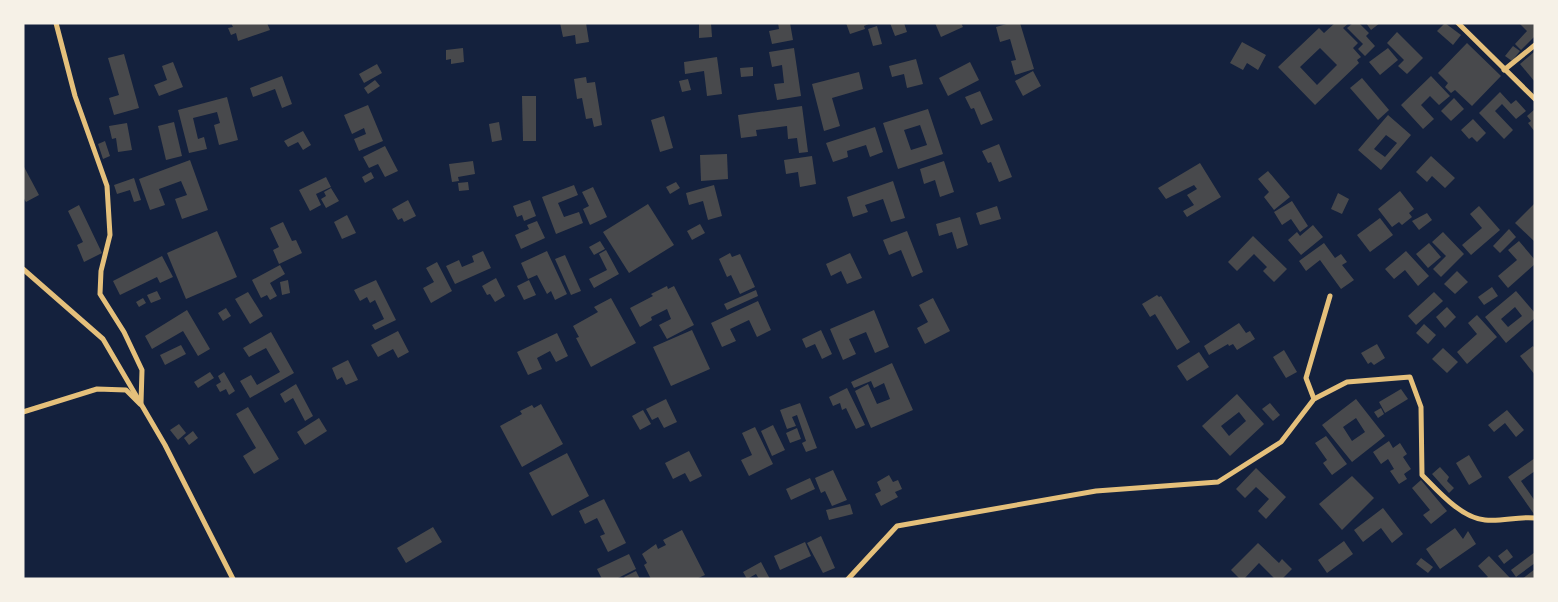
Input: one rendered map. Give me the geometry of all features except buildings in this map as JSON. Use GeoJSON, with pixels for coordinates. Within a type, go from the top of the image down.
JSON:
{"type":"FeatureCollection","features":[{"type":"Feature","properties":{"kind":"street"},"geometry":{"type":"LineString","coordinates":[[56,23],[75,96],[107,186],[110,235],[101,271],[100,293],[124,332],[142,370],[141,403]]}},
{"type":"Feature","properties":{"kind":"street"},"geometry":{"type":"LineString","coordinates":[[1458,23],[1535,99]]}},
{"type":"Feature","properties":{"kind":"street"},"geometry":{"type":"LineString","coordinates":[[1504,70],[1535,45]]}},
{"type":"Feature","properties":{"kind":"street"},"geometry":{"type":"LineString","coordinates":[[23,269],[103,339],[145,410],[233,579]]}},
{"type":"Feature","properties":{"kind":"street"},"geometry":{"type":"LineString","coordinates":[[1314,399],[1306,378],[1330,296]]}},
{"type":"Feature","properties":{"kind":"street"},"geometry":{"type":"LineString","coordinates":[[848,579],[897,526],[1096,491],[1218,482],[1281,442],[1314,399],[1347,382],[1410,377],[1421,407],[1422,475],[1456,508],[1484,521],[1520,516],[1535,518]]}},
{"type":"Feature","properties":{"kind":"street"},"geometry":{"type":"LineString","coordinates":[[23,412],[97,389],[116,388],[126,390],[145,410]]}}]}
